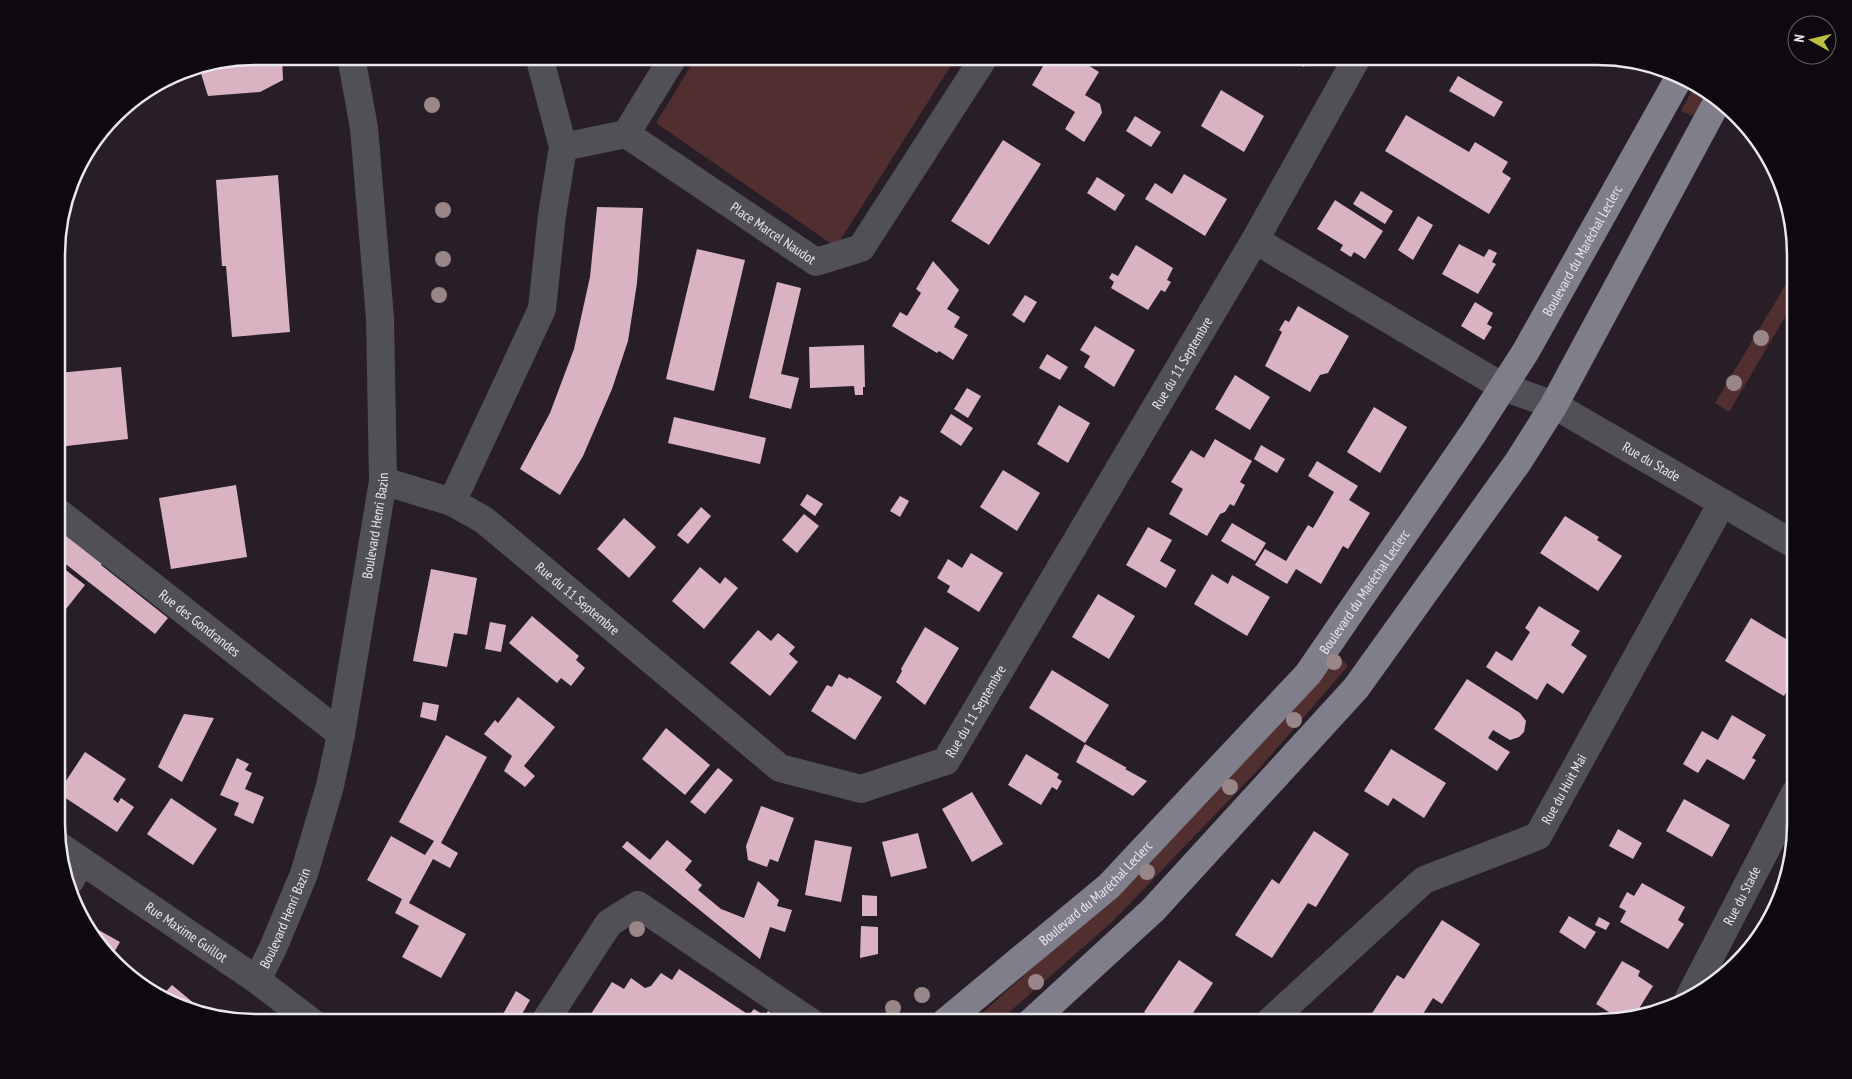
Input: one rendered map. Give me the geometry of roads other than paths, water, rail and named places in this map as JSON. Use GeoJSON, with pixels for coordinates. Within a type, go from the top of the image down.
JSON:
{"type":"FeatureCollection","features":[{"type":"Feature","properties":{"kind":"main road","name":"Boulevard du Maréchal Leclerc"},"geometry":{"type":"LineString","coordinates":[[954,1014],[1109,886],[1308,674],[1526,351],[1676,82]]}},
{"type":"Feature","properties":{"kind":"main road"},"geometry":{"type":"LineString","coordinates":[[1039,1014],[1153,910],[1356,688],[1518,462],[1554,406],[1715,106]]}},
{"type":"Feature","properties":{"kind":"street","name":"Boulevard Henri Bazin"},"geometry":{"type":"LineString","coordinates":[[257,980],[273,948],[304,874],[330,786],[342,734],[383,481],[380,318],[364,128],[353,65]]}},
{"type":"Feature","properties":{"kind":"street"},"geometry":{"type":"LineString","coordinates":[[452,502],[542,309],[552,215],[563,147],[541,65]]}},
{"type":"Feature","properties":{"kind":"street"},"geometry":{"type":"LineString","coordinates":[[563,147],[626,134],[668,65]]}},
{"type":"Feature","properties":{"kind":"street","name":"Place Marcel Naudot"},"geometry":{"type":"LineString","coordinates":[[626,134],[816,262],[861,248],[979,65]]}},
{"type":"Feature","properties":{"kind":"street","name":"Rue du 11 Septembre"},"geometry":{"type":"LineString","coordinates":[[383,481],[452,502],[484,520],[780,768],[861,789],[946,761],[1255,240],[1353,65]]}},
{"type":"Feature","properties":{"kind":"street"},"geometry":{"type":"LineString","coordinates":[[1255,240],[1503,387]]}},
{"type":"Feature","properties":{"kind":"street","name":"Rue du Stade"},"geometry":{"type":"LineString","coordinates":[[1503,387],[1554,406],[1787,540]]}},
{"type":"Feature","properties":{"kind":"street","name":"Rue du Huit Mai"},"geometry":{"type":"LineString","coordinates":[[1278,1014],[1424,880],[1538,836],[1722,503]]}},
{"type":"Feature","properties":{"kind":"street","name":"Rue des Gondrandes"},"geometry":{"type":"LineString","coordinates":[[65,517],[342,734]]}},
{"type":"Feature","properties":{"kind":"street","name":"Rue du Stade"},"geometry":{"type":"LineString","coordinates":[[1694,987],[1787,808]]}},
{"type":"Feature","properties":{"kind":"street","name":"Rue Maxime Guillot"},"geometry":{"type":"LineString","coordinates":[[76,871],[257,980],[301,1014]]}},
{"type":"Feature","properties":{"kind":"street"},"geometry":{"type":"LineString","coordinates":[[550,1014],[610,923],[638,905],[799,1014]]}}]}
